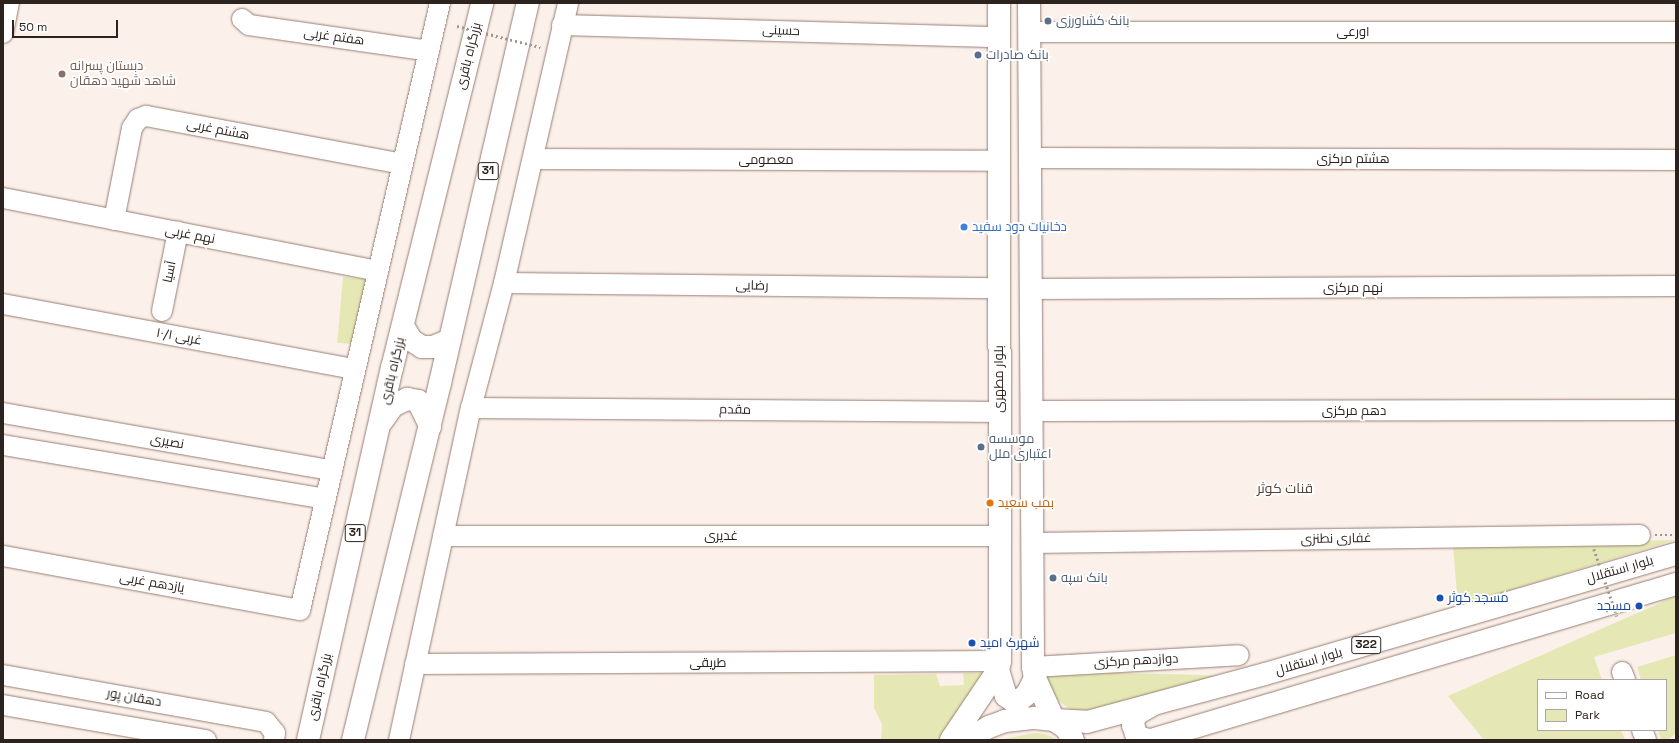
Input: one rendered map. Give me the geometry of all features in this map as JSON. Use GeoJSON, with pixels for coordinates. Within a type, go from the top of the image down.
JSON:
{"type":"FeatureCollection","features":[{"type":"Feature","properties":{"kind":"main road","name":"بزرگراه باقری"},"geometry":{"type":"LineString","coordinates":[[308,740],[403,326],[482,3]]}},
{"type":"Feature","properties":{"kind":"main road","name":"31"},"geometry":{"type":"LineString","coordinates":[[354,737],[430,426],[528,3]]}},
{"type":"Feature","properties":{"kind":"main road","name":"بلوار مطهری"},"geometry":{"type":"LineString","coordinates":[[999,3],[999,666],[1006,696],[1012,700],[1020,700],[1027,694],[1034,673]]}},
{"type":"Feature","properties":{"kind":"main road"},"geometry":{"type":"LineString","coordinates":[[1029,3],[1034,673],[1054,720],[1066,728],[1073,740]]}},
{"type":"Feature","properties":{"kind":"main road"},"geometry":{"type":"LineString","coordinates":[[403,326],[411,340],[422,347],[433,347],[450,340]]}},
{"type":"Feature","properties":{"kind":"main road"},"geometry":{"type":"LineString","coordinates":[[382,421],[393,406],[407,399],[418,401],[424,409],[430,426]]}},
{"type":"Feature","properties":{"kind":"main road","name":"بلوار استقلال"},"geometry":{"type":"LineString","coordinates":[[967,740],[989,727],[1005,721],[1034,718],[1086,722],[1265,674],[1676,554]]}},
{"type":"Feature","properties":{"kind":"main road","name":"322"},"geometry":{"type":"LineString","coordinates":[[1150,740],[1676,584]]}},
{"type":"Feature","properties":{"kind":"main road"},"geometry":{"type":"LineString","coordinates":[[951,740],[999,666]]}},
{"type":"Feature","properties":{"kind":"main road"},"geometry":{"type":"LineString","coordinates":[[1150,740],[1137,737],[1133,725],[1135,715],[1154,704]]}},
{"type":"Feature","properties":{"kind":"street"},"geometry":{"type":"LineString","coordinates":[[3,33],[8,3]]}},
{"type":"Feature","properties":{"kind":"street"},"geometry":{"type":"LineString","coordinates":[[3,445],[326,499],[331,470],[440,3]]}},
{"type":"Feature","properties":{"kind":"street"},"geometry":{"type":"LineString","coordinates":[[399,740],[471,408],[504,283],[568,3]]}},
{"type":"Feature","properties":{"kind":"street","name":"هفتم غربی"},"geometry":{"type":"LineString","coordinates":[[242,19],[249,24],[429,51]]}},
{"type":"Feature","properties":{"kind":"street","name":"حسینی"},"geometry":{"type":"LineString","coordinates":[[562,26],[999,37]]}},
{"type":"Feature","properties":{"kind":"street","name":"اورعی"},"geometry":{"type":"LineString","coordinates":[[1029,32],[1676,32]]}},
{"type":"Feature","properties":{"kind":"street","name":"هشتم غربی"},"geometry":{"type":"LineString","coordinates":[[114,220],[132,128],[138,118],[146,116],[402,164]]}},
{"type":"Feature","properties":{"kind":"street","name":"هشتم مرکزی"},"geometry":{"type":"LineString","coordinates":[[1030,158],[1676,160]]}},
{"type":"Feature","properties":{"kind":"street","name":"معصومی"},"geometry":{"type":"LineString","coordinates":[[533,159],[999,160]]}},
{"type":"Feature","properties":{"kind":"street","name":"نهم غربی"},"geometry":{"type":"LineString","coordinates":[[3,198],[377,271]]}},
{"type":"Feature","properties":{"kind":"street","name":"آسیا"},"geometry":{"type":"LineString","coordinates":[[162,311],[178,232]]}},
{"type":"Feature","properties":{"kind":"street","name":"رضایی"},"geometry":{"type":"LineString","coordinates":[[504,283],[999,288]]}},
{"type":"Feature","properties":{"kind":"street","name":"نهم مرکزی"},"geometry":{"type":"LineString","coordinates":[[1031,289],[1676,286]]}},
{"type":"Feature","properties":{"kind":"street","name":"۱۰/۱ غربی"},"geometry":{"type":"LineString","coordinates":[[3,304],[355,369]]}},
{"type":"Feature","properties":{"kind":"street","name":"مقدم"},"geometry":{"type":"LineString","coordinates":[[471,408],[1000,412]]}},
{"type":"Feature","properties":{"kind":"street","name":"دهم مرکزی"},"geometry":{"type":"LineString","coordinates":[[1031,412],[1676,410]]}},
{"type":"Feature","properties":{"kind":"street","name":"نصیری"},"geometry":{"type":"LineString","coordinates":[[3,413],[331,470]]}},
{"type":"Feature","properties":{"kind":"street","name":"یازدهم غربی"},"geometry":{"type":"LineString","coordinates":[[3,556],[300,610],[326,499]]}},
{"type":"Feature","properties":{"kind":"street","name":"غدیری"},"geometry":{"type":"LineString","coordinates":[[443,536],[1000,536]]}},
{"type":"Feature","properties":{"kind":"street","name":"غفاری نطنزی"},"geometry":{"type":"LineString","coordinates":[[1032,544],[1640,536]]}},
{"type":"Feature","properties":{"kind":"street","name":"دوازدهم مرکزی"},"geometry":{"type":"LineString","coordinates":[[1034,673],[1239,655]]}},
{"type":"Feature","properties":{"kind":"street","name":"طریقی"},"geometry":{"type":"LineString","coordinates":[[415,664],[999,666]]}},
{"type":"Feature","properties":{"kind":"street","name":"دهقان پور"},"geometry":{"type":"LineString","coordinates":[[3,675],[266,722],[275,733],[274,740]]}},
{"type":"Feature","properties":{"kind":"street"},"geometry":{"type":"LineString","coordinates":[[3,705],[206,740]]}},
{"type":"Feature","properties":{"kind":"path"},"geometry":{"type":"LineString","coordinates":[[457,26],[540,46]]}},
{"type":"Feature","properties":{"kind":"path"},"geometry":{"type":"LineString","coordinates":[[1594,549],[1617,616]]}},
{"type":"Feature","properties":{"kind":"green space"},"geometry":{"type":"Polygon","coordinates":[[[343,277],[367,279],[361,345],[337,343],[343,277]]]}},
{"type":"Feature","properties":{"kind":"green space"},"geometry":{"type":"Polygon","coordinates":[[[1675,540],[1458,606],[1453,546],[1675,540]]]}},
{"type":"Feature","properties":{"kind":"green space"},"geometry":{"type":"Polygon","coordinates":[[[1676,596],[1676,633],[1594,657],[1602,679],[1537,679],[1537,731],[1621,731],[1625,740],[1484,740],[1448,696],[1676,596]]]}},
{"type":"Feature","properties":{"kind":"green space"},"geometry":{"type":"Polygon","coordinates":[[[1676,655],[1676,733],[1668,740],[1661,740],[1658,731],[1667,731],[1667,679],[1641,679],[1637,667],[1676,655]]]}},
{"type":"Feature","properties":{"kind":"green space"},"geometry":{"type":"Polygon","coordinates":[[[1052,672],[1229,676],[1087,717],[1071,710],[1051,695],[1046,676],[1052,672]]]}},
{"type":"Feature","properties":{"kind":"green space"},"geometry":{"type":"Polygon","coordinates":[[[963,673],[983,673],[981,682],[939,740],[881,740],[882,724],[874,708],[874,675],[936,674],[940,686],[964,685],[963,673]]]}},
{"type":"Feature","properties":{"kind":"green space"},"geometry":{"type":"Polygon","coordinates":[[[1034,733],[1045,734],[1059,740],[999,740],[1034,733]]]}},
{"type":"Feature","properties":{"kind":"place","name":"بانک کشاورزی"},"geometry":{"type":"Point","coordinates":[1048,21]}},
{"type":"Feature","properties":{"kind":"place","name":"بانک صادرات"},"geometry":{"type":"Point","coordinates":[978,55]}},
{"type":"Feature","properties":{"kind":"place","name":"دبستان پسرانه شاهد شهید دهقان"},"geometry":{"type":"Point","coordinates":[62,74]}},
{"type":"Feature","properties":{"kind":"place","name":"دخانیات دود سفید"},"geometry":{"type":"Point","coordinates":[964,227]}},
{"type":"Feature","properties":{"kind":"place","name":"موسسه اعتباری ملل"},"geometry":{"type":"Point","coordinates":[981,447]}},
{"type":"Feature","properties":{"kind":"place","name":"بمب سعید"},"geometry":{"type":"Point","coordinates":[990,503]}},
{"type":"Feature","properties":{"kind":"place","name":"بانک سپه"},"geometry":{"type":"Point","coordinates":[1053,578]}},
{"type":"Feature","properties":{"kind":"place","name":"مسجد کوثر"},"geometry":{"type":"Point","coordinates":[1440,598]}},
{"type":"Feature","properties":{"kind":"place","name":"مسجد"},"geometry":{"type":"Point","coordinates":[1639,606]}},
{"type":"Feature","properties":{"kind":"place","name":"شهرک امید"},"geometry":{"type":"Point","coordinates":[972,643]}},
{"type":"Feature","properties":{"kind":"district","name":"قنات کوثر"},"geometry":{"type":"Point","coordinates":[1285,488]}}]}
